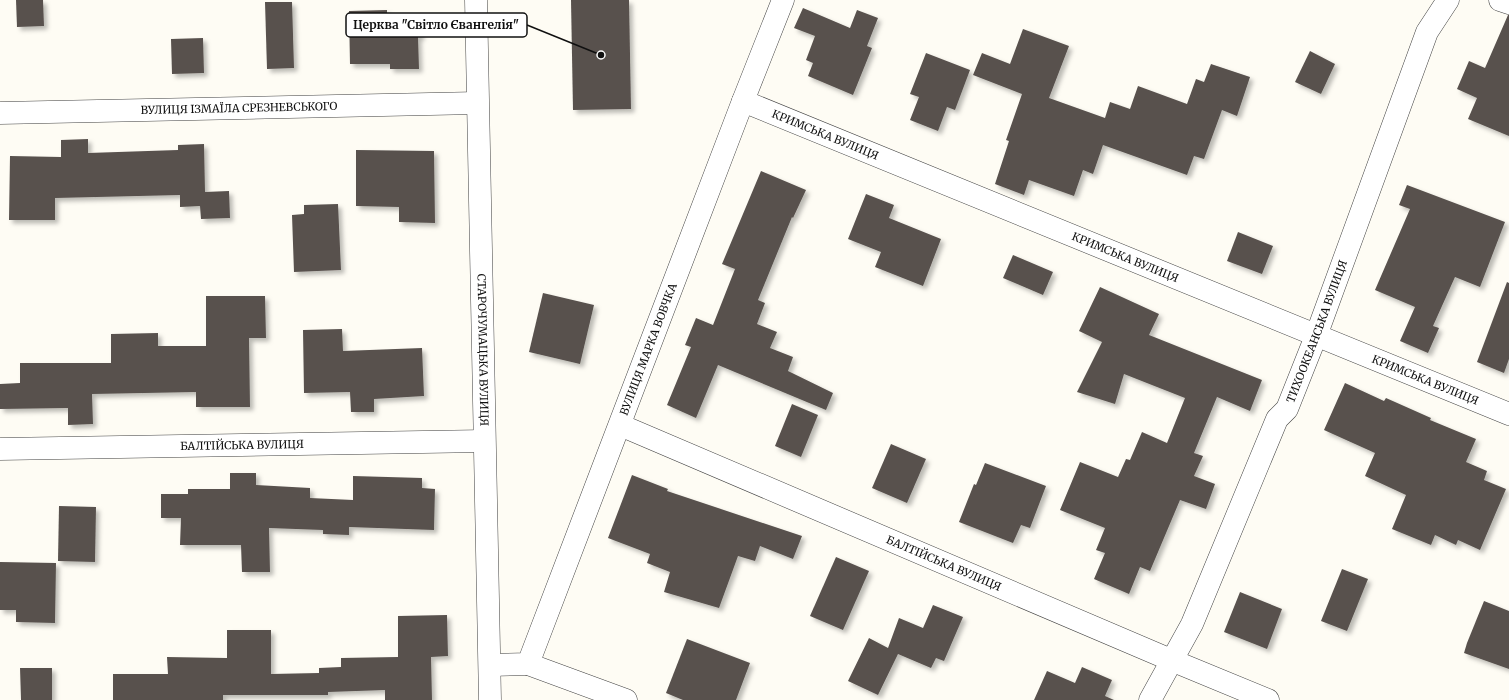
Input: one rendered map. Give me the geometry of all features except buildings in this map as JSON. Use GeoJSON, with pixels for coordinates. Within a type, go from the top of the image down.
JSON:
{"type":"FeatureCollection","features":[{"type":"Feature","properties":{"kind":"street","name":"СТАРОЧУМАЦЬКА ВУЛИЦЯ"},"geometry":{"type":"LineString","coordinates":[[476,0],[490,700]]}},
{"type":"Feature","properties":{"kind":"street","name":"ВУЛИЦЯ МАРКА ВОВЧКА"},"geometry":{"type":"LineString","coordinates":[[528,664],[783,0]]}},
{"type":"Feature","properties":{"kind":"street","name":"ТИХООКЕАНСЬКА ВУЛИЦЯ"},"geometry":{"type":"LineString","coordinates":[[1150,700],[1192,624],[1277,419],[1287,408],[1316,336],[1427,32],[1448,0]]}},
{"type":"Feature","properties":{"kind":"street"},"geometry":{"type":"LineString","coordinates":[[1500,0],[1509,4]]}},
{"type":"Feature","properties":{"kind":"street","name":"КРИМСЬКА ВУЛИЦЯ"},"geometry":{"type":"LineString","coordinates":[[743,101],[1509,414]]}},
{"type":"Feature","properties":{"kind":"street","name":"ВУЛИЦЯ ІЗМАЇЛА СРЕЗНЕВСЬКОГО"},"geometry":{"type":"LineString","coordinates":[[0,113],[477,103]]}},
{"type":"Feature","properties":{"kind":"street","name":"БАЛТІЙСЬКА ВУЛИЦЯ"},"geometry":{"type":"LineString","coordinates":[[620,426],[1268,700]]}},
{"type":"Feature","properties":{"kind":"street","name":"БАЛТІЙСЬКА ВУЛИЦЯ"},"geometry":{"type":"LineString","coordinates":[[0,449],[484,442]]}},
{"type":"Feature","properties":{"kind":"street"},"geometry":{"type":"LineString","coordinates":[[490,665],[528,664],[626,700]]}},
{"type":"Feature","properties":{"kind":"place","name":"Церква \"Світло Євангелія\""},"geometry":{"type":"Point","coordinates":[601,55]}}]}
